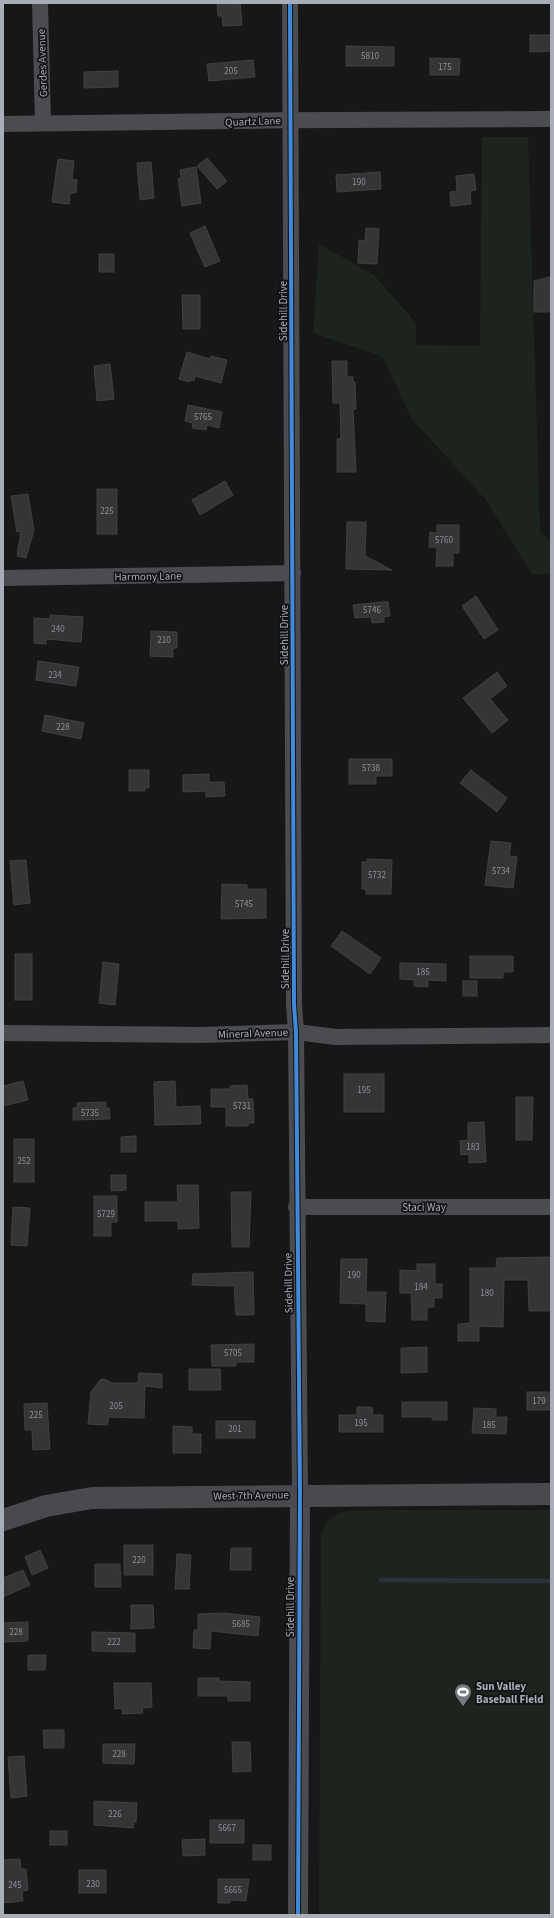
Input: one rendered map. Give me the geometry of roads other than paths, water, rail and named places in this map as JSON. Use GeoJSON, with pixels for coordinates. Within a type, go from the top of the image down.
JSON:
{"type":"FeatureCollection","features":[{"type":"Feature","properties":{"kind":"main road","name":"West 7th Avenue"},"geometry":{"type":"LineString","coordinates":[[3,1520],[46,1506],[92,1498],[300,1494],[551,1494]]}},
{"type":"Feature","properties":{"kind":"street","name":"Gerdes Avenue"},"geometry":{"type":"LineString","coordinates":[[40,3],[43,123]]}},
{"type":"Feature","properties":{"kind":"street","name":"Sidehill Drive"},"geometry":{"type":"LineString","coordinates":[[290,3],[294,1004],[296,1032],[296,1207],[300,1494],[298,1915]]}},
{"type":"Feature","properties":{"kind":"street","name":"Quartz Lane"},"geometry":{"type":"LineString","coordinates":[[3,124],[213,122],[291,119],[551,119]]}},
{"type":"Feature","properties":{"kind":"street","name":"Harmony Lane"},"geometry":{"type":"LineString","coordinates":[[3,578],[293,573]]}},
{"type":"Feature","properties":{"kind":"street","name":"Mineral Avenue"},"geometry":{"type":"LineString","coordinates":[[3,1032],[202,1035],[296,1032],[336,1037],[551,1035]]}},
{"type":"Feature","properties":{"kind":"street","name":"Staci Way"},"geometry":{"type":"LineString","coordinates":[[296,1207],[551,1207]]}},
{"type":"Feature","properties":{"kind":"waterway"},"geometry":{"type":"LineString","coordinates":[[381,1580],[551,1581]]}},
{"type":"Feature","properties":{"kind":"place","name":"Sun Valley Baseball Field"},"geometry":{"type":"Point","coordinates":[463,1707]}}]}
